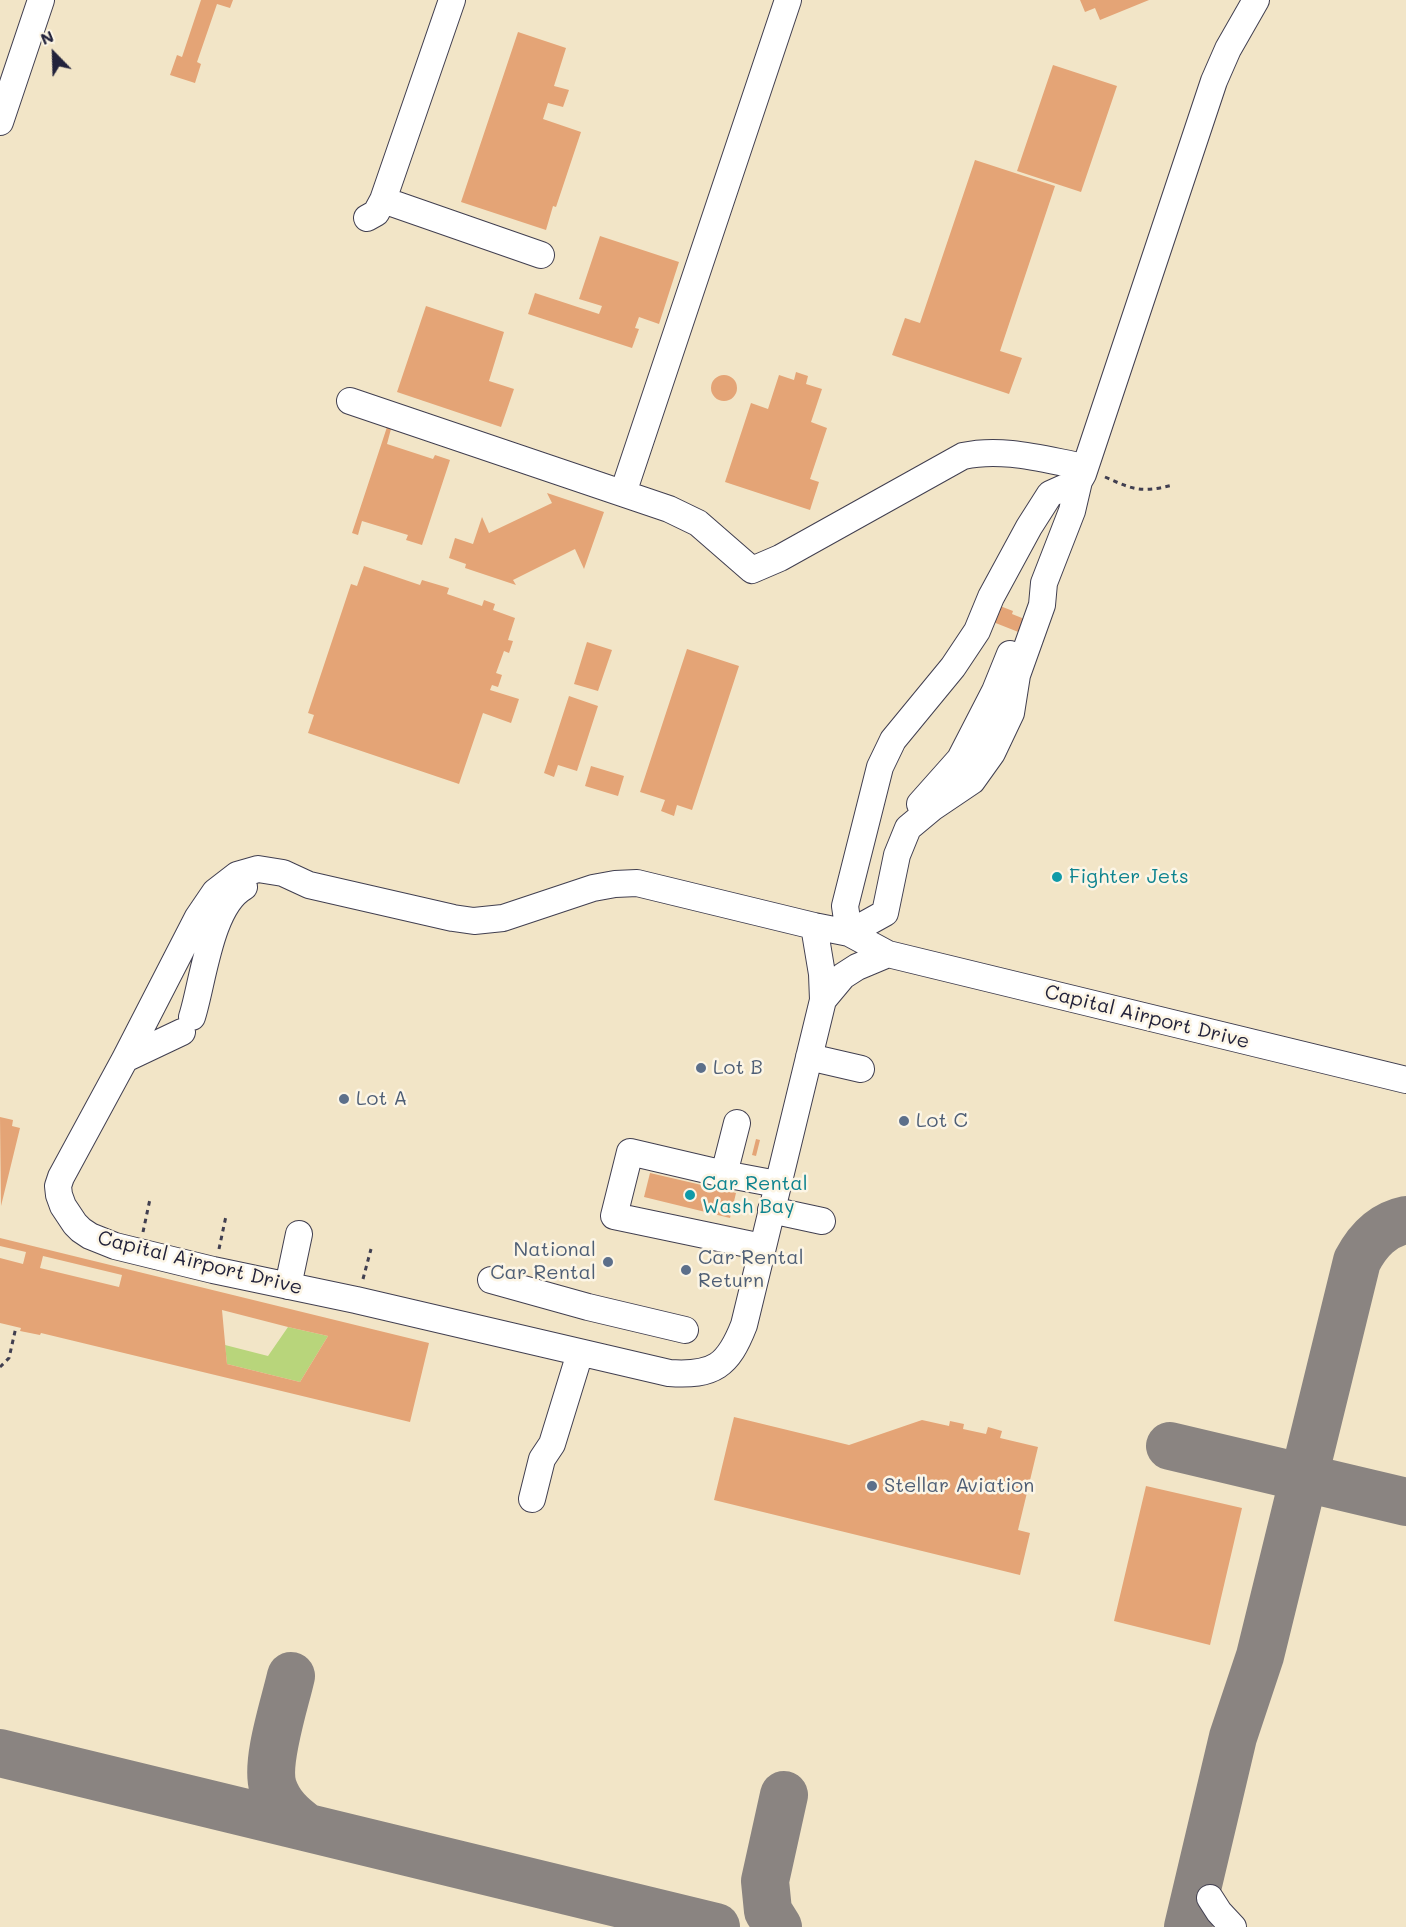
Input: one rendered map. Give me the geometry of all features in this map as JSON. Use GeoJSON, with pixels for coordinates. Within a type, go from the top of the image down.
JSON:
{"type":"FeatureCollection","features":[{"type":"Feature","properties":{"kind":"street"},"geometry":{"type":"LineString","coordinates":[[0,122],[41,0]]}},
{"type":"Feature","properties":{"kind":"street"},"geometry":{"type":"LineString","coordinates":[[452,0],[375,209],[541,255]]}},
{"type":"Feature","properties":{"kind":"street"},"geometry":{"type":"LineString","coordinates":[[622,493],[788,0]]}},
{"type":"Feature","properties":{"kind":"street"},"geometry":{"type":"LineString","coordinates":[[1087,473],[1050,494],[1029,527],[991,597],[977,631],[961,655],[893,740],[880,767],[846,906],[849,933],[885,913],[900,843],[908,828],[932,808],[972,782],[992,753],[1011,714],[1010,672],[1021,626],[1030,604],[1044,584],[1087,473],[1214,81],[1228,49],[1256,0]]}},
{"type":"Feature","properties":{"kind":"street"},"geometry":{"type":"LineString","coordinates":[[350,401],[669,509],[698,523],[752,570],[780,558],[963,456],[981,452],[1002,452],[1087,473]]}},
{"type":"Feature","properties":{"kind":"street"},"geometry":{"type":"LineString","coordinates":[[1010,672],[1042,605],[1044,584]]}},
{"type":"Feature","properties":{"kind":"street"},"geometry":{"type":"LineString","coordinates":[[961,655],[983,644],[995,647],[1001,653],[1010,672]]}},
{"type":"Feature","properties":{"kind":"street","name":"Capital Airport Drive"},"geometry":{"type":"LineString","coordinates":[[814,926],[822,974],[823,1000],[744,1325],[732,1353],[717,1366],[704,1372],[669,1373],[115,1246],[81,1230],[70,1218],[59,1196],[58,1185],[61,1177],[198,917],[215,892],[237,875],[258,869],[283,873],[309,885],[474,921],[503,918],[593,888],[637,883],[849,933],[888,954],[1406,1080]]}},
{"type":"Feature","properties":{"kind":"street"},"geometry":{"type":"LineString","coordinates":[[854,874],[873,870],[890,885]]}},
{"type":"Feature","properties":{"kind":"street"},"geometry":{"type":"LineString","coordinates":[[125,1059],[187,1025],[218,921],[236,892],[245,886],[258,883],[309,885]]}},
{"type":"Feature","properties":{"kind":"street","name":"Capital Airport Drive"},"geometry":{"type":"LineString","coordinates":[[823,1000],[843,976],[857,967],[888,954]]}},
{"type":"Feature","properties":{"kind":"street"},"geometry":{"type":"LineString","coordinates":[[809,1057],[861,1069]]}},
{"type":"Feature","properties":{"kind":"street"},"geometry":{"type":"LineString","coordinates":[[724,1174],[737,1123]]}},
{"type":"Feature","properties":{"kind":"street"},"geometry":{"type":"LineString","coordinates":[[762,1248],[614,1216],[630,1152],[777,1184]]}},
{"type":"Feature","properties":{"kind":"street"},"geometry":{"type":"LineString","coordinates":[[771,1210],[822,1221]]}},
{"type":"Feature","properties":{"kind":"street"},"geometry":{"type":"LineString","coordinates":[[288,1286],[299,1234]]}},
{"type":"Feature","properties":{"kind":"street"},"geometry":{"type":"LineString","coordinates":[[491,1280],[588,1307],[685,1330]]}},
{"type":"Feature","properties":{"kind":"street"},"geometry":{"type":"LineString","coordinates":[[532,1500],[542,1459],[552,1444],[580,1353]]}},
{"type":"Feature","properties":{"kind":"street"},"geometry":{"type":"LineString","coordinates":[[1210,1898],[1233,1927]]}},
{"type":"Feature","properties":{"kind":"path"},"geometry":{"type":"LineString","coordinates":[[1087,473],[1139,490],[1173,485]]}},
{"type":"Feature","properties":{"kind":"path"},"geometry":{"type":"LineString","coordinates":[[142,1232],[150,1199]]}},
{"type":"Feature","properties":{"kind":"path"},"geometry":{"type":"LineString","coordinates":[[218,1251],[226,1216]]}},
{"type":"Feature","properties":{"kind":"path"},"geometry":{"type":"LineString","coordinates":[[362,1283],[371,1249]]}},
{"type":"Feature","properties":{"kind":"path"},"geometry":{"type":"LineString","coordinates":[[0,1367],[9,1358],[16,1327]]}},
{"type":"Feature","properties":{"kind":"green space"},"geometry":{"type":"Polygon","coordinates":[[[288,1327],[328,1336],[300,1382],[227,1364],[225,1345],[268,1356],[288,1327]]]}},
{"type":"Feature","properties":{"kind":"building"},"geometry":{"type":"Polygon","coordinates":[[[201,0],[233,0],[230,8],[217,4],[197,62],[201,64],[195,83],[170,75],[177,55],[182,57],[201,0]]]}},
{"type":"Feature","properties":{"kind":"building"},"geometry":{"type":"Polygon","coordinates":[[[1080,0],[1149,0],[1100,20],[1095,8],[1085,12],[1080,0]]]}},
{"type":"Feature","properties":{"kind":"building"},"geometry":{"type":"Polygon","coordinates":[[[518,32],[566,48],[554,86],[569,90],[563,107],[548,103],[543,119],[581,132],[546,230],[461,202],[518,32]]]}},
{"type":"Feature","properties":{"kind":"building"},"geometry":{"type":"Polygon","coordinates":[[[1053,65],[1117,86],[1081,192],[1017,171],[1053,65]]]}},
{"type":"Feature","properties":{"kind":"building"},"geometry":{"type":"Polygon","coordinates":[[[975,160],[1055,186],[1000,351],[1022,358],[1009,394],[892,355],[905,318],[920,323],[975,160]]]}},
{"type":"Feature","properties":{"kind":"building"},"geometry":{"type":"Polygon","coordinates":[[[600,236],[679,262],[659,324],[639,317],[635,328],[639,329],[632,348],[528,314],[535,293],[599,314],[602,306],[579,299],[600,236]]]}},
{"type":"Feature","properties":{"kind":"building"},"geometry":{"type":"Polygon","coordinates":[[[426,306],[504,332],[489,381],[514,389],[501,427],[397,392],[426,306]]]}},
{"type":"Feature","properties":{"kind":"building"},"geometry":{"type":"Polygon","coordinates":[[[796,372],[808,376],[806,384],[822,389],[811,422],[827,428],[810,479],[819,482],[810,510],[725,482],[751,403],[768,409],[779,375],[794,380],[796,372]]]}},
{"type":"Feature","properties":{"kind":"building"},"geometry":{"type":"Polygon","coordinates":[[[724,375],[733,379],[737,388],[733,397],[724,401],[715,397],[711,388],[715,379],[724,375]]]}},
{"type":"Feature","properties":{"kind":"building"},"geometry":{"type":"Polygon","coordinates":[[[387,427],[391,429],[387,444],[433,459],[435,455],[450,460],[422,545],[406,540],[408,535],[362,521],[358,535],[352,533],[387,427]]]}},
{"type":"Feature","properties":{"kind":"building"},"geometry":{"type":"Polygon","coordinates":[[[547,493],[604,512],[584,569],[575,549],[513,580],[516,585],[465,568],[466,564],[449,558],[455,538],[473,544],[482,517],[489,533],[552,503],[547,493]]]}},
{"type":"Feature","properties":{"kind":"building"},"geometry":{"type":"Polygon","coordinates":[[[364,566],[420,585],[422,580],[449,588],[447,594],[482,606],[484,600],[495,604],[493,610],[515,618],[508,640],[513,641],[509,653],[504,651],[496,673],[502,675],[498,687],[492,685],[490,690],[519,699],[511,723],[483,713],[459,784],[308,733],[314,715],[308,713],[351,584],[357,586],[364,566]]]}},
{"type":"Feature","properties":{"kind":"building"},"geometry":{"type":"Polygon","coordinates":[[[1000,606],[1032,622],[1026,635],[993,622],[1000,606]]]}},
{"type":"Feature","properties":{"kind":"building"},"geometry":{"type":"Polygon","coordinates":[[[587,642],[612,650],[598,691],[574,684],[587,642]]]}},
{"type":"Feature","properties":{"kind":"building"},"geometry":{"type":"Polygon","coordinates":[[[687,649],[739,666],[692,810],[677,805],[674,816],[661,811],[665,800],[640,792],[687,649]]]}},
{"type":"Feature","properties":{"kind":"building"},"geometry":{"type":"Polygon","coordinates":[[[569,696],[598,706],[577,771],[558,765],[554,777],[544,773],[569,696]]]}},
{"type":"Feature","properties":{"kind":"building"},"geometry":{"type":"Polygon","coordinates":[[[591,766],[624,776],[618,796],[585,786],[591,766]]]}},
{"type":"Feature","properties":{"kind":"building"},"geometry":{"type":"Polygon","coordinates":[[[0,1117],[13,1120],[12,1126],[20,1128],[1,1206],[0,1117]]]}},
{"type":"Feature","properties":{"kind":"building"},"geometry":{"type":"Polygon","coordinates":[[[756,1139],[760,1140],[756,1156],[752,1155],[756,1139]]]}},
{"type":"Feature","properties":{"kind":"building","name":"Car Rental Wash Bay"},"geometry":{"type":"Polygon","coordinates":[[[650,1173],[736,1193],[730,1218],[644,1197],[650,1173]]]}},
{"type":"Feature","properties":{"kind":"building"},"geometry":{"type":"Polygon","coordinates":[[[0,1238],[429,1343],[410,1422],[41,1333],[40,1335],[20,1331],[21,1328],[0,1323],[0,1258],[23,1264],[26,1252],[0,1246],[0,1238]],[[43,1256],[40,1268],[119,1287],[122,1275],[43,1256]],[[222,1310],[227,1364],[300,1382],[328,1336],[288,1327],[222,1310]]]}},
{"type":"Feature","properties":{"kind":"building"},"geometry":{"type":"Polygon","coordinates":[[[734,1417],[849,1445],[922,1420],[949,1426],[950,1421],[964,1424],[963,1429],[986,1434],[988,1427],[1002,1431],[1000,1438],[1038,1447],[1018,1530],[1030,1533],[1020,1575],[714,1500],[734,1417]]]}},
{"type":"Feature","properties":{"kind":"building"},"geometry":{"type":"Polygon","coordinates":[[[1146,1486],[1242,1508],[1210,1645],[1114,1621],[1146,1486]]]}},
{"type":"Feature","properties":{"kind":"taxiway"},"geometry":{"type":"LineString","coordinates":[[1188,1927],[1233,1737],[1260,1656],[1357,1261],[1377,1234],[1397,1222],[1406,1220]]}},
{"type":"Feature","properties":{"kind":"taxiway"},"geometry":{"type":"LineString","coordinates":[[1170,1446],[1406,1502]]}},
{"type":"Feature","properties":{"kind":"taxiway"},"geometry":{"type":"LineString","coordinates":[[291,1676],[274,1748],[271,1776],[273,1787],[282,1805],[306,1827]]}},
{"type":"Feature","properties":{"kind":"taxiway"},"geometry":{"type":"LineString","coordinates":[[0,1753],[716,1927]]}},
{"type":"Feature","properties":{"kind":"taxiway"},"geometry":{"type":"LineString","coordinates":[[778,1927],[768,1911],[765,1881],[784,1795]]}},
{"type":"Feature","properties":{"kind":"place","name":"Fighter Jets"},"geometry":{"type":"Point","coordinates":[1057,877]}},
{"type":"Feature","properties":{"kind":"place","name":"Lot B"},"geometry":{"type":"Point","coordinates":[701,1068]}},
{"type":"Feature","properties":{"kind":"place","name":"Lot A"},"geometry":{"type":"Point","coordinates":[344,1099]}},
{"type":"Feature","properties":{"kind":"place","name":"Lot C"},"geometry":{"type":"Point","coordinates":[904,1121]}},
{"type":"Feature","properties":{"kind":"place","name":"Car Rental Wash Bay"},"geometry":{"type":"Point","coordinates":[690,1195]}},
{"type":"Feature","properties":{"kind":"place","name":"National Car Rental"},"geometry":{"type":"Point","coordinates":[608,1262]}},
{"type":"Feature","properties":{"kind":"place","name":"Car Rental Return"},"geometry":{"type":"Point","coordinates":[686,1270]}},
{"type":"Feature","properties":{"kind":"place","name":"Stellar Aviation"},"geometry":{"type":"Point","coordinates":[872,1486]}}]}
